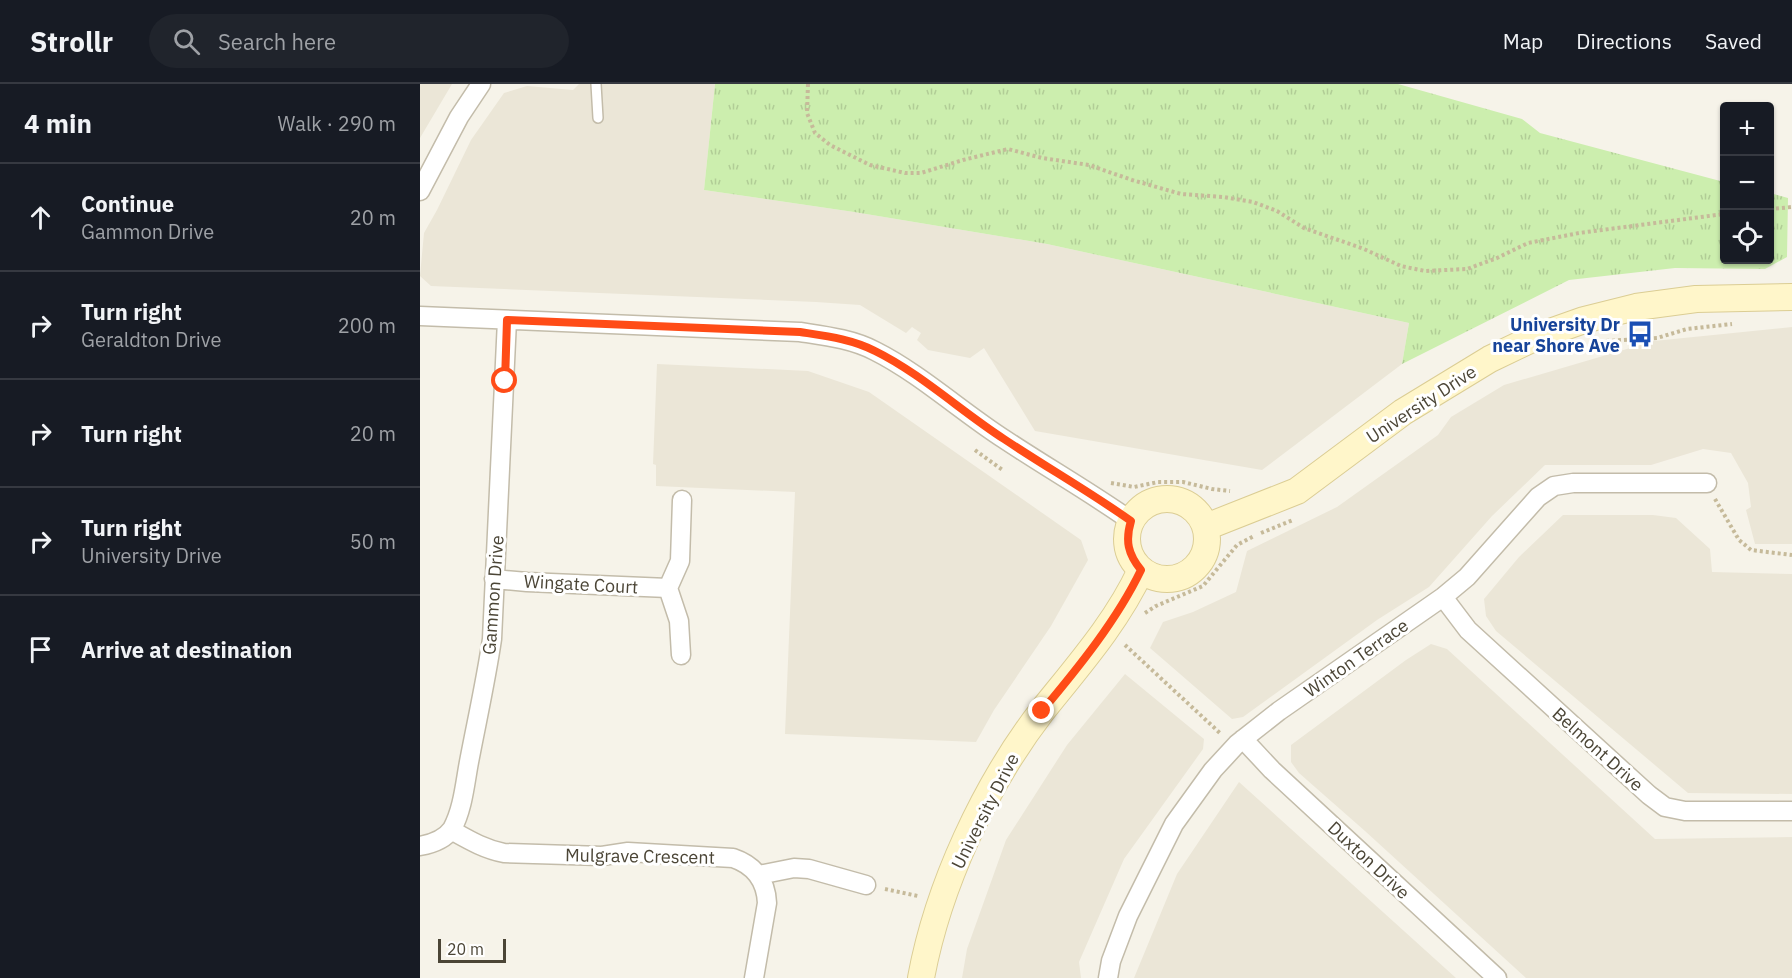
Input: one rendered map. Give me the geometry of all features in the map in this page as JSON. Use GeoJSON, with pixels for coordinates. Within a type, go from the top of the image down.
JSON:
{"type":"FeatureCollection","features":[{"type":"Feature","properties":{"kind":"street"},"geometry":{"type":"LineString","coordinates":[[420,190],[459,117],[481,84]]}},
{"type":"Feature","properties":{"kind":"street","name":"University Drive"},"geometry":{"type":"LineString","coordinates":[[1206,527],[1297,491],[1403,412],[1490,359],[1536,337],[1584,320],[1636,308],[1696,299],[1792,297]]}},
{"type":"Feature","properties":{"kind":"street"},"geometry":{"type":"LineString","coordinates":[[420,316],[800,332],[843,339],[876,351],[1002,438],[1131,521]]}},
{"type":"Feature","properties":{"kind":"street","name":"Gammon Drive"},"geometry":{"type":"LineString","coordinates":[[451,830],[461,804],[492,639],[507,320]]}},
{"type":"Feature","properties":{"kind":"street","name":"Winton Terrace"},"geometry":{"type":"LineString","coordinates":[[1108,978],[1111,961],[1128,916],[1174,825],[1213,770],[1239,742],[1279,711],[1443,597],[1467,577],[1538,497],[1554,486],[1573,483],[1707,483]]}},
{"type":"Feature","properties":{"kind":"street"},"geometry":{"type":"LineString","coordinates":[[1164,499],[1177,500],[1190,506],[1200,515],[1206,527],[1208,540],[1205,553],[1199,564],[1178,578],[1165,579],[1152,576],[1141,570],[1133,560],[1128,547],[1127,534],[1131,521],[1139,510],[1150,502],[1164,499]]}},
{"type":"Feature","properties":{"kind":"street"},"geometry":{"type":"LineString","coordinates":[[681,655],[679,621],[668,588],[680,561],[682,500]]}},
{"type":"Feature","properties":{"kind":"street","name":"University Drive"},"geometry":{"type":"LineString","coordinates":[[921,978],[940,902],[966,841],[996,780],[1027,732],[1076,670],[1124,601],[1141,570]]}},
{"type":"Feature","properties":{"kind":"street","name":"Wingate Court"},"geometry":{"type":"LineString","coordinates":[[495,579],[668,588]]}},
{"type":"Feature","properties":{"kind":"street","name":"Belmont Drive"},"geometry":{"type":"LineString","coordinates":[[1443,597],[1468,630],[1665,807],[1684,811],[1792,811]]}},
{"type":"Feature","properties":{"kind":"street","name":"Duxton Drive"},"geometry":{"type":"LineString","coordinates":[[1239,742],[1497,978]]}},
{"type":"Feature","properties":{"kind":"street"},"geometry":{"type":"LineString","coordinates":[[420,846],[440,839],[451,830]]}},
{"type":"Feature","properties":{"kind":"street","name":"Mulgrave Crescent"},"geometry":{"type":"LineString","coordinates":[[451,830],[478,845],[504,853],[602,856],[628,852],[733,858],[743,861],[759,875]]}},
{"type":"Feature","properties":{"kind":"street"},"geometry":{"type":"LineString","coordinates":[[754,978],[767,903],[766,890],[759,875],[794,868],[810,869],[866,885]]}},
{"type":"Feature","properties":{"kind":"lane"},"geometry":{"type":"LineString","coordinates":[[596,84],[598,118]]}},
{"type":"Feature","properties":{"kind":"path"},"geometry":{"type":"LineString","coordinates":[[808,84],[807,113],[815,133],[830,145],[870,165],[905,173],[921,173],[982,154],[1008,149],[1042,158],[1089,165],[1181,194],[1253,202],[1277,211],[1304,228],[1364,249],[1401,266],[1425,271],[1467,269],[1528,243],[1569,235],[1720,215]]}},
{"type":"Feature","properties":{"kind":"path"},"geometry":{"type":"LineString","coordinates":[[1774,209],[1792,207]]}},
{"type":"Feature","properties":{"kind":"path"},"geometry":{"type":"LineString","coordinates":[[1604,341],[1657,338],[1687,329],[1732,324]]}},
{"type":"Feature","properties":{"kind":"path"},"geometry":{"type":"LineString","coordinates":[[975,450],[1004,471]]}},
{"type":"Feature","properties":{"kind":"path"},"geometry":{"type":"LineString","coordinates":[[1707,483],[1739,540],[1751,550],[1792,555]]}},
{"type":"Feature","properties":{"kind":"path"},"geometry":{"type":"LineString","coordinates":[[1140,617],[1156,606],[1203,586],[1237,545],[1299,516]]}},
{"type":"Feature","properties":{"kind":"path"},"geometry":{"type":"LineString","coordinates":[[1130,636],[1125,645],[1239,742]]}},
{"type":"Feature","properties":{"kind":"path"},"geometry":{"type":"LineString","coordinates":[[866,885],[921,897]]}},
{"type":"Feature","properties":{"kind":"shaded area"},"geometry":{"type":"Polygon","coordinates":[[[420,84],[452,84],[420,138],[420,84]]]}},
{"type":"Feature","properties":{"kind":"shaded area"},"geometry":{"type":"Polygon","coordinates":[[[579,84],[715,84],[704,190],[1047,244],[1409,323],[1402,364],[1262,470],[1035,431],[984,348],[970,358],[928,350],[917,340],[921,333],[912,327],[906,333],[860,305],[431,286],[420,276],[424,233],[471,140],[504,93],[527,86],[573,90],[579,84]]]}},
{"type":"Feature","properties":{"kind":"shaded area"},"geometry":{"type":"Polygon","coordinates":[[[1792,327],[1792,544],[1755,544],[1746,510],[1751,507],[1748,483],[1731,453],[1703,449],[1651,465],[1545,465],[1492,516],[1429,587],[1377,620],[1243,717],[1232,719],[1150,648],[1163,622],[1193,612],[1236,592],[1247,551],[1337,507],[1438,435],[1451,417],[1504,385],[1654,341],[1792,327]]]}},
{"type":"Feature","properties":{"kind":"shaded area"},"geometry":{"type":"Polygon","coordinates":[[[657,364],[808,371],[869,392],[1081,540],[1088,560],[1051,626],[994,710],[976,742],[785,734],[795,492],[656,486],[656,465],[653,464],[657,364]]]}},
{"type":"Feature","properties":{"kind":"shaded area"},"geometry":{"type":"Polygon","coordinates":[[[1563,515],[1653,515],[1676,518],[1710,549],[1712,572],[1792,574],[1792,794],[1688,793],[1496,631],[1486,616],[1484,599],[1519,557],[1563,515]]]}},
{"type":"Feature","properties":{"kind":"shaded area"},"geometry":{"type":"Polygon","coordinates":[[[1431,644],[1447,649],[1655,839],[1792,837],[1792,978],[1526,978],[1299,773],[1291,762],[1291,745],[1431,644]]]}},
{"type":"Feature","properties":{"kind":"shaded area"},"geometry":{"type":"Polygon","coordinates":[[[1125,674],[1204,739],[1203,749],[1124,859],[1079,962],[1081,978],[962,978],[967,949],[1006,840],[1067,745],[1125,674]]]}},
{"type":"Feature","properties":{"kind":"shaded area"},"geometry":{"type":"Polygon","coordinates":[[[1239,782],[1456,978],[1134,978],[1177,874],[1239,782]]]}},
{"type":"Feature","properties":{"kind":"green space"},"geometry":{"type":"Polygon","coordinates":[[[715,84],[1398,84],[1522,119],[1540,133],[1720,181],[1720,264],[1774,264],[1774,194],[1788,198],[1787,257],[1765,269],[1675,268],[1569,280],[1402,364],[1409,323],[1047,244],[704,190],[715,84]]]}},
{"type":"Feature","properties":{"kind":"place","name":"University Dr near Shore Ave"},"geometry":{"type":"Point","coordinates":[1640,334]}},
{"type":"Feature","properties":{"kind":"route"},"geometry":{"type":"LineString","coordinates":[[505,381],[507,320],[800,332],[843,339],[876,351],[1002,438],[1131,521],[1127,534],[1128,547],[1133,560],[1141,570],[1131,592],[1076,670],[1042,711]]}}]}
